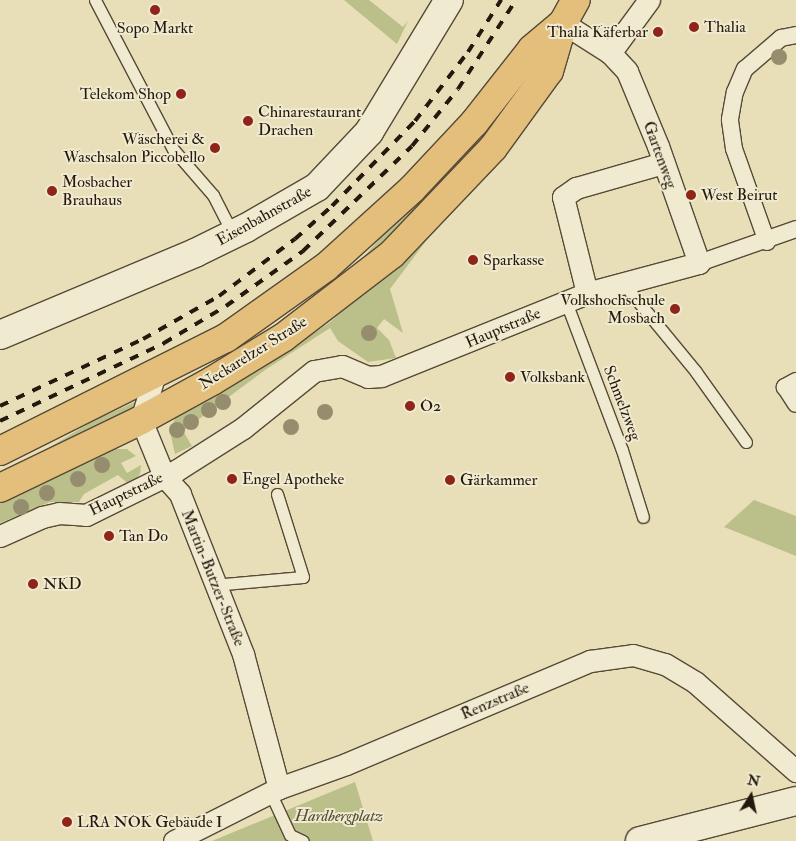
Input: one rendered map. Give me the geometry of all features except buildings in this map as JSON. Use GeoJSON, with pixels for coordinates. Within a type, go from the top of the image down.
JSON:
{"type":"FeatureCollection","features":[{"type":"Feature","properties":{"kind":"main road","name":"Eisenbahnstraße"},"geometry":{"type":"LineString","coordinates":[[0,335],[234,234],[297,200],[339,166],[376,123],[449,0]]}},
{"type":"Feature","properties":{"kind":"main road","name":"Neckarelzer Straße"},"geometry":{"type":"LineString","coordinates":[[0,488],[141,420],[284,337],[392,254],[493,148],[550,71],[570,12]]}},
{"type":"Feature","properties":{"kind":"main road"},"geometry":{"type":"LineString","coordinates":[[0,451],[154,377],[226,338],[270,309],[370,230],[474,124],[532,49],[570,12]]}},
{"type":"Feature","properties":{"kind":"main road"},"geometry":{"type":"LineString","coordinates":[[640,841],[796,802]]}},
{"type":"Feature","properties":{"kind":"street"},"geometry":{"type":"LineString","coordinates":[[610,53],[649,0]]}},
{"type":"Feature","properties":{"kind":"street","name":"Gartenweg"},"geometry":{"type":"LineString","coordinates":[[570,12],[610,53],[632,81],[698,263]]}},
{"type":"Feature","properties":{"kind":"street"},"geometry":{"type":"LineString","coordinates":[[767,242],[734,149],[730,119],[735,92],[745,69],[782,38],[796,35]]}},
{"type":"Feature","properties":{"kind":"street"},"geometry":{"type":"LineString","coordinates":[[587,294],[563,197],[576,188],[663,163]]}},
{"type":"Feature","properties":{"kind":"street","name":"Hauptstraße"},"geometry":{"type":"LineString","coordinates":[[0,536],[42,517],[59,513],[86,515],[201,457],[243,428],[314,371],[342,366],[368,377],[381,376],[587,294],[767,242],[796,229]]}},
{"type":"Feature","properties":{"kind":"street"},"geometry":{"type":"LineString","coordinates":[[141,420],[154,377]]}},
{"type":"Feature","properties":{"kind":"street"},"geometry":{"type":"LineString","coordinates":[[796,381],[784,387],[796,404]]}},
{"type":"Feature","properties":{"kind":"street","name":"Martin-Butzer-Straße"},"geometry":{"type":"LineString","coordinates":[[141,420],[164,476],[180,494],[213,585],[243,654],[274,790]]}},
{"type":"Feature","properties":{"kind":"street","name":"Renzstraße"},"geometry":{"type":"LineString","coordinates":[[174,841],[274,790],[346,764],[590,661],[633,655],[665,664],[695,682],[796,771]]}},
{"type":"Feature","properties":{"kind":"lane"},"geometry":{"type":"LineString","coordinates":[[95,0],[173,149],[213,195],[234,234]]}},
{"type":"Feature","properties":{"kind":"lane"},"geometry":{"type":"LineString","coordinates":[[623,283],[696,372],[746,442]]}},
{"type":"Feature","properties":{"kind":"lane","name":"Schmelzweg"},"geometry":{"type":"LineString","coordinates":[[566,302],[622,450],[643,517]]}},
{"type":"Feature","properties":{"kind":"lane"},"geometry":{"type":"LineString","coordinates":[[213,585],[303,577],[277,494]]}},
{"type":"Feature","properties":{"kind":"lane","name":"Martin-Butzer-Straße"},"geometry":{"type":"LineString","coordinates":[[274,790],[289,838],[303,841]]}},
{"type":"Feature","properties":{"kind":"green space"},"geometry":{"type":"Polygon","coordinates":[[[344,0],[369,0],[403,27],[408,21],[397,44],[344,0]]]}},
{"type":"Feature","properties":{"kind":"green space"},"geometry":{"type":"Polygon","coordinates":[[[539,58],[545,62],[490,134],[397,234],[354,268],[539,58]]]}},
{"type":"Feature","properties":{"kind":"green space"},"geometry":{"type":"Polygon","coordinates":[[[430,231],[432,233],[390,289],[403,333],[384,319],[377,328],[389,340],[396,358],[368,362],[338,341],[330,328],[265,370],[183,431],[192,446],[175,454],[170,431],[176,416],[266,365],[329,323],[430,231]]]}},
{"type":"Feature","properties":{"kind":"green space"},"geometry":{"type":"Polygon","coordinates":[[[137,401],[137,410],[34,457],[91,422],[137,401]]]}},
{"type":"Feature","properties":{"kind":"green space"},"geometry":{"type":"Polygon","coordinates":[[[105,449],[127,449],[136,456],[121,463],[127,473],[141,465],[140,474],[131,486],[118,475],[84,494],[79,502],[50,502],[0,523],[0,502],[105,449]]]}},
{"type":"Feature","properties":{"kind":"green space"},"geometry":{"type":"Polygon","coordinates":[[[754,500],[796,516],[796,556],[724,527],[754,500]]]}},
{"type":"Feature","properties":{"kind":"green space","name":"Hardbergplatz"},"geometry":{"type":"Polygon","coordinates":[[[355,782],[373,841],[212,841],[355,782]]]}},
{"type":"Feature","properties":{"kind":"railway"},"geometry":{"type":"LineString","coordinates":[[0,406],[143,339],[219,296],[295,239],[332,206],[415,121],[468,52],[501,0]]}},
{"type":"Feature","properties":{"kind":"railway"},"geometry":{"type":"LineString","coordinates":[[0,421],[164,343],[226,306],[303,251],[412,146],[458,89],[516,0]]}},
{"type":"Feature","properties":{"kind":"place","name":"Sopo Markt"},"geometry":{"type":"Point","coordinates":[155,10]}},
{"type":"Feature","properties":{"kind":"place","name":"Thalia"},"geometry":{"type":"Point","coordinates":[694,27]}},
{"type":"Feature","properties":{"kind":"place","name":"Thalia Käferbar"},"geometry":{"type":"Point","coordinates":[658,32]}},
{"type":"Feature","properties":{"kind":"place","name":"Telekom Shop"},"geometry":{"type":"Point","coordinates":[181,94]}},
{"type":"Feature","properties":{"kind":"place","name":"Chinarestaurant Drachen"},"geometry":{"type":"Point","coordinates":[248,121]}},
{"type":"Feature","properties":{"kind":"place","name":"Wäscherei & Waschsalon Piccobello"},"geometry":{"type":"Point","coordinates":[215,148]}},
{"type":"Feature","properties":{"kind":"place","name":"Mosbacher Brauhaus"},"geometry":{"type":"Point","coordinates":[52,191]}},
{"type":"Feature","properties":{"kind":"place","name":"West Beirut"},"geometry":{"type":"Point","coordinates":[691,195]}},
{"type":"Feature","properties":{"kind":"place","name":"Sparkasse"},"geometry":{"type":"Point","coordinates":[473,260]}},
{"type":"Feature","properties":{"kind":"place","name":"Volkshochschule Mosbach"},"geometry":{"type":"Point","coordinates":[675,309]}},
{"type":"Feature","properties":{"kind":"place","name":"Volksbank"},"geometry":{"type":"Point","coordinates":[510,377]}},
{"type":"Feature","properties":{"kind":"place","name":"O2"},"geometry":{"type":"Point","coordinates":[410,406]}},
{"type":"Feature","properties":{"kind":"place","name":"Engel Apotheke"},"geometry":{"type":"Point","coordinates":[232,479]}},
{"type":"Feature","properties":{"kind":"place","name":"Gärkammer"},"geometry":{"type":"Point","coordinates":[450,480]}},
{"type":"Feature","properties":{"kind":"place","name":"Tan Do"},"geometry":{"type":"Point","coordinates":[109,536]}},
{"type":"Feature","properties":{"kind":"place","name":"NKD"},"geometry":{"type":"Point","coordinates":[33,584]}},
{"type":"Feature","properties":{"kind":"place","name":"LRA NOK Gebäude I"},"geometry":{"type":"Point","coordinates":[67,822]}}]}
